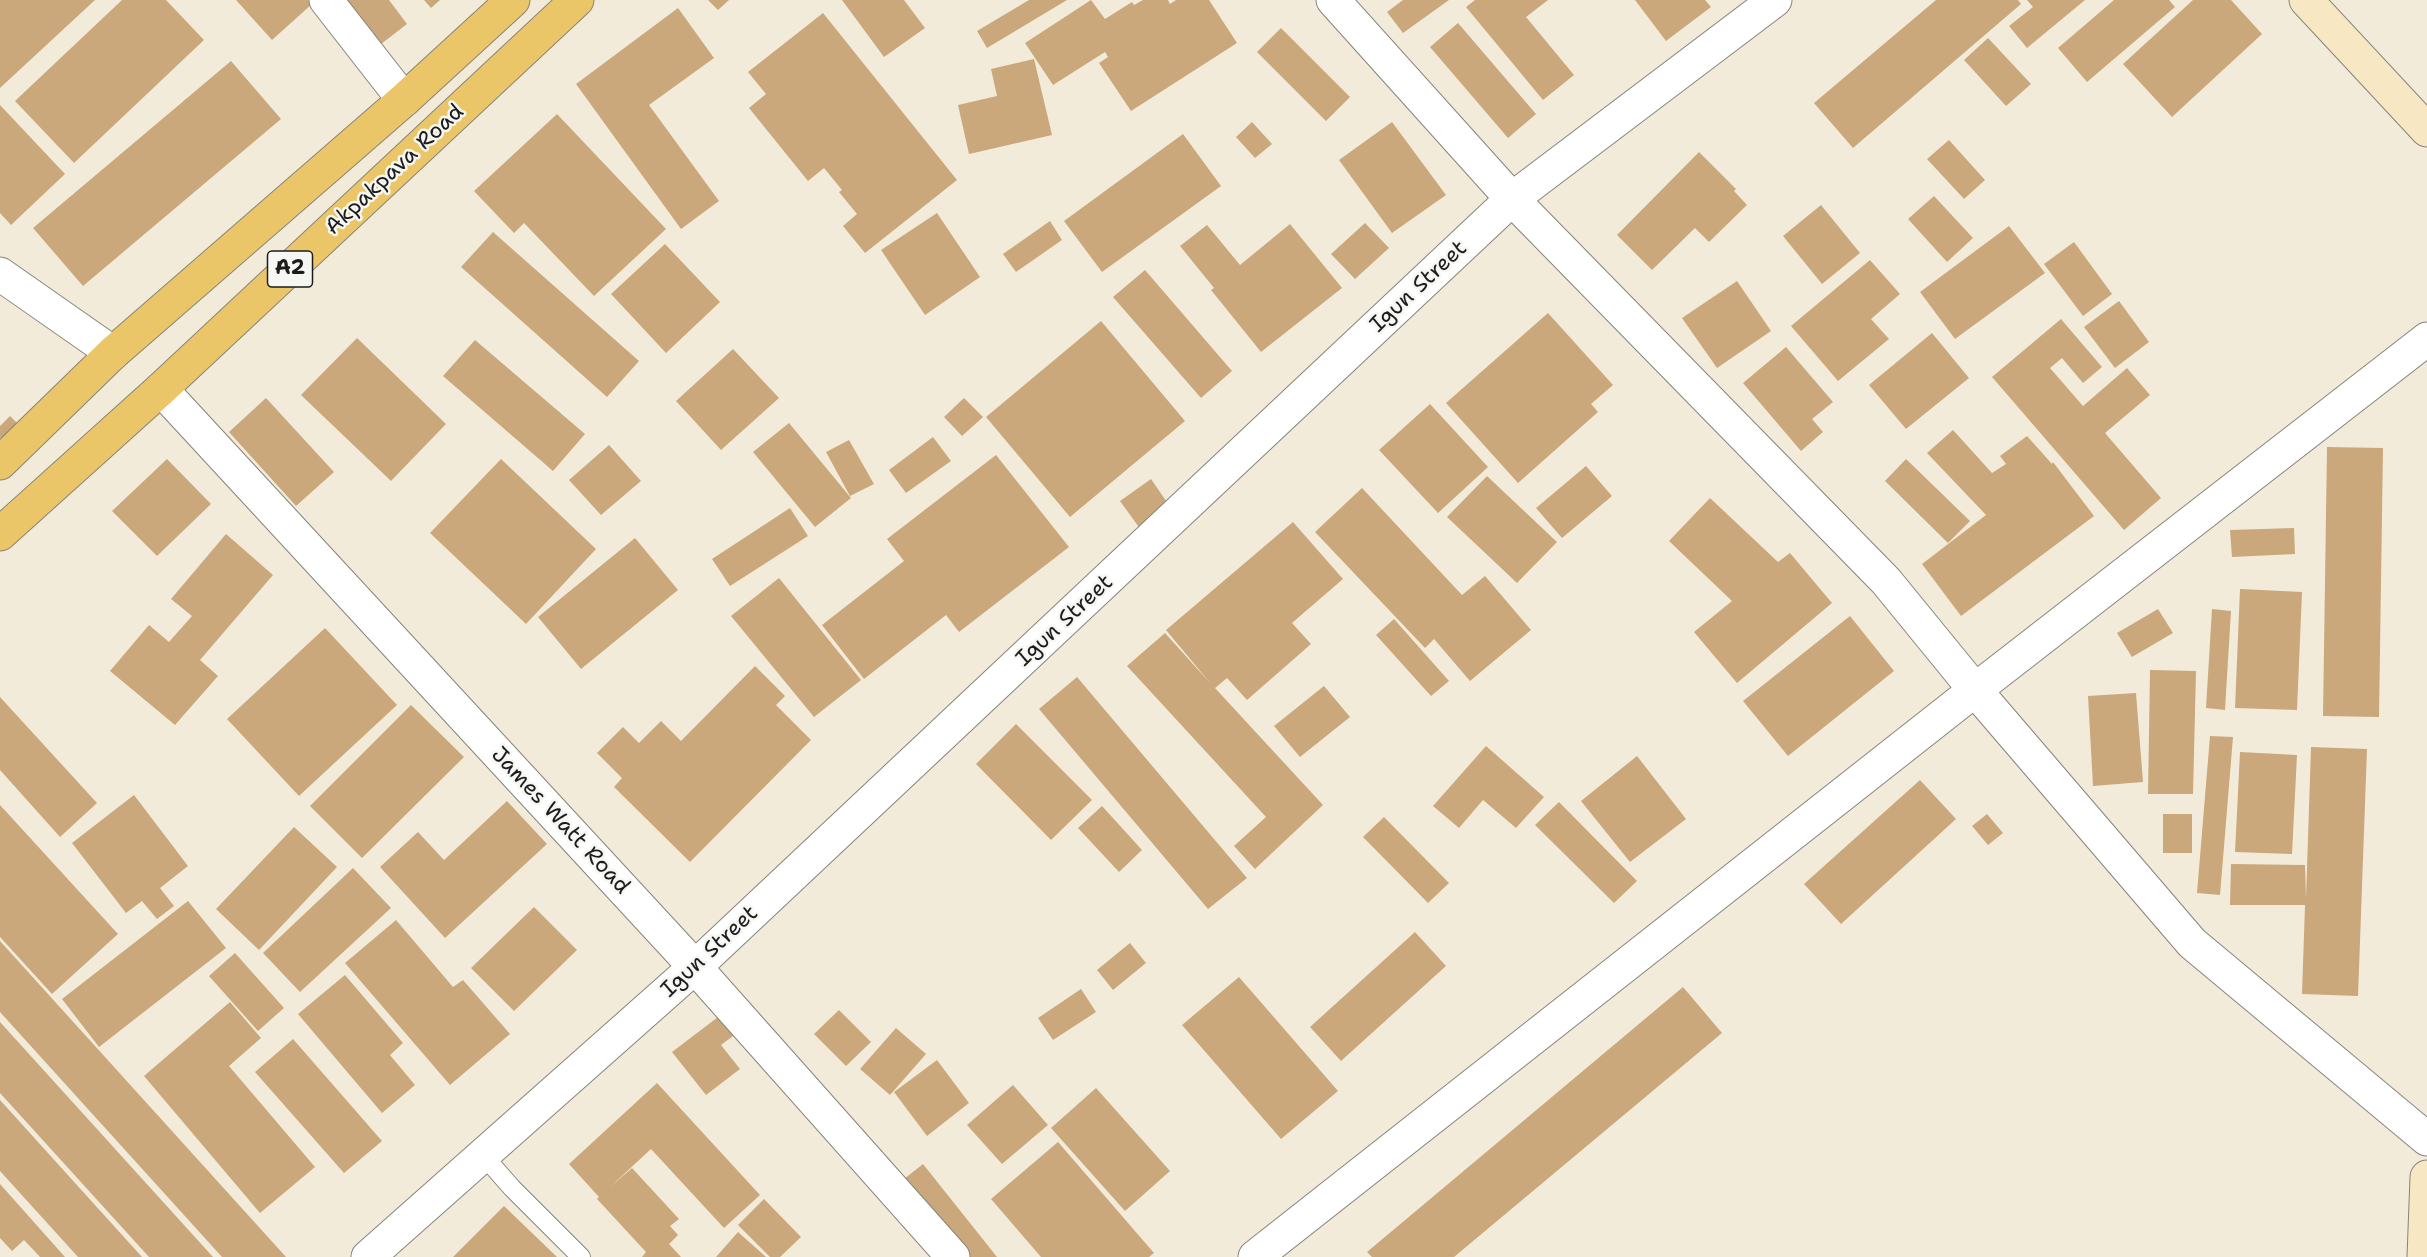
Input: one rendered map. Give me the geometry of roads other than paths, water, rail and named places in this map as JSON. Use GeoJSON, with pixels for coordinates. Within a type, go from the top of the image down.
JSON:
{"type":"FeatureCollection","features":[{"type":"Feature","properties":{"kind":"highway","name":"Akpakpava Road"},"geometry":{"type":"LineString","coordinates":[[0,463],[113,352],[404,100],[513,0]]}},
{"type":"Feature","properties":{"kind":"highway","name":"Akpakpava Road"},"geometry":{"type":"LineString","coordinates":[[0,534],[161,389],[577,0]]}},
{"type":"Feature","properties":{"kind":"street"},"geometry":{"type":"LineString","coordinates":[[326,0],[404,100]]}},
{"type":"Feature","properties":{"kind":"street"},"geometry":{"type":"LineString","coordinates":[[1334,0],[1512,199],[1886,581],[1975,690],[2192,943],[2427,1139]]}},
{"type":"Feature","properties":{"kind":"street","name":"Igun Street"},"geometry":{"type":"LineString","coordinates":[[368,1257],[695,967],[1512,199],[1775,0]]}},
{"type":"Feature","properties":{"kind":"street"},"geometry":{"type":"LineString","coordinates":[[2306,0],[2427,130]]}},
{"type":"Feature","properties":{"kind":"street"},"geometry":{"type":"LineString","coordinates":[[0,274],[113,352]]}},
{"type":"Feature","properties":{"kind":"street"},"geometry":{"type":"LineString","coordinates":[[1255,1257],[1975,690],[2427,339]]}},
{"type":"Feature","properties":{"kind":"street","name":"James Watt Road"},"geometry":{"type":"LineString","coordinates":[[161,389],[695,967],[953,1257]]}},
{"type":"Feature","properties":{"kind":"street"},"geometry":{"type":"LineString","coordinates":[[2424,1257],[2427,1177]]}},
{"type":"Feature","properties":{"kind":"lane"},"geometry":{"type":"LineString","coordinates":[[483,1155],[580,1257]]}}]}
